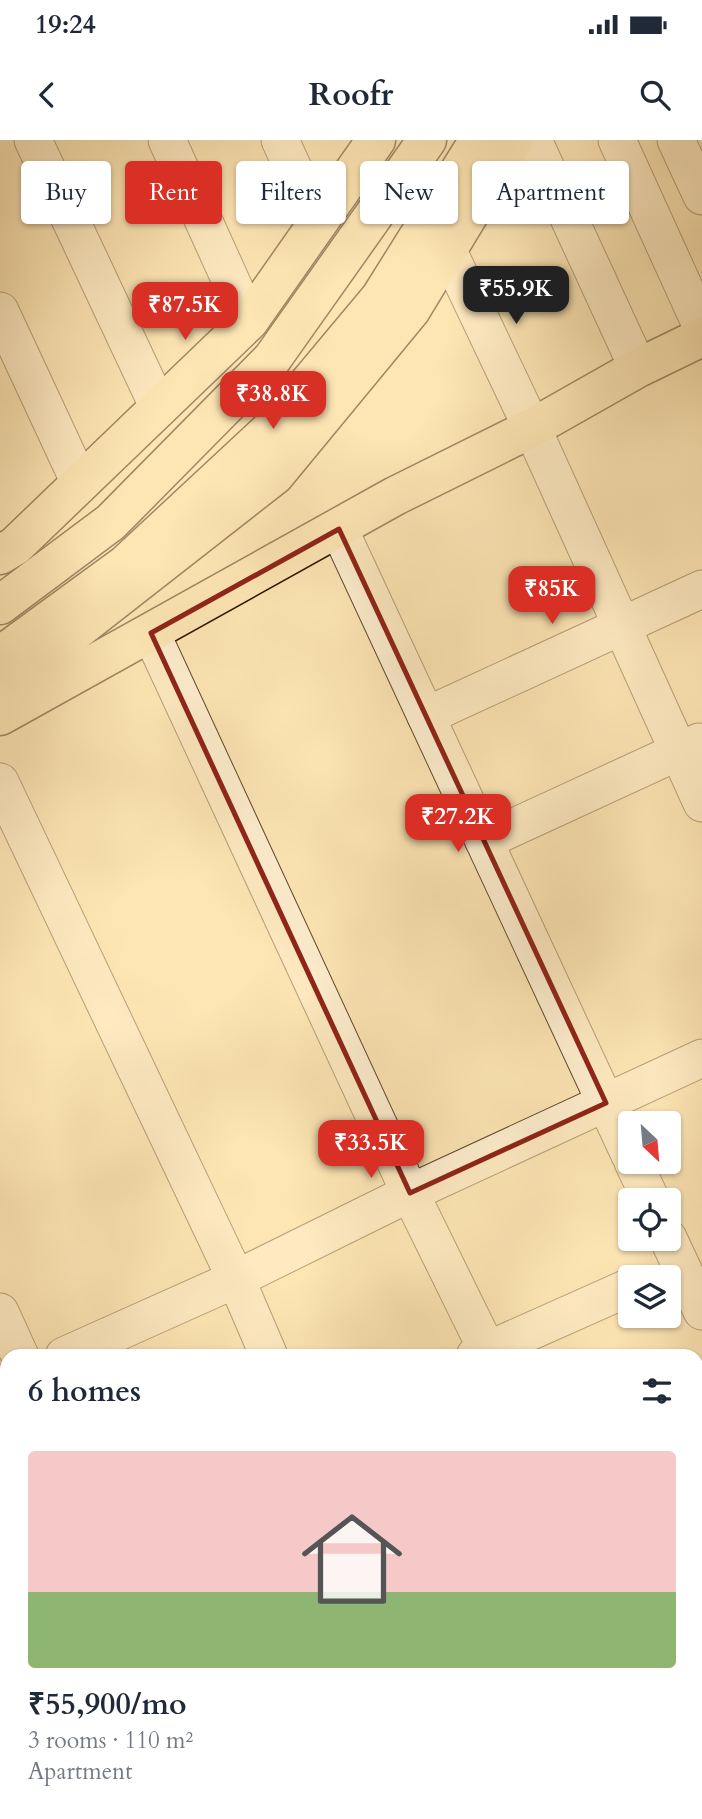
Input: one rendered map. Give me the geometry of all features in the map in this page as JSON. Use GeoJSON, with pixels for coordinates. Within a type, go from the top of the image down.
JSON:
{"type":"FeatureCollection","features":[{"type":"Feature","properties":{"kind":"main road"},"geometry":{"type":"LineString","coordinates":[[346,183],[376,140]]}},
{"type":"Feature","properties":{"kind":"main road"},"geometry":{"type":"LineString","coordinates":[[0,605],[111,522],[272,359],[427,140]]}},
{"type":"Feature","properties":{"kind":"main road"},"geometry":{"type":"LineString","coordinates":[[0,656],[126,564],[268,432],[380,298],[479,140]]}},
{"type":"Feature","properties":{"kind":"main road"},"geometry":{"type":"LineString","coordinates":[[0,690],[275,475],[411,310],[514,140]]}},
{"type":"Feature","properties":{"kind":"main road"},"geometry":{"type":"LineString","coordinates":[[0,555],[15,546],[249,321],[317,224]]}},
{"type":"Feature","properties":{"kind":"main road"},"geometry":{"type":"LineString","coordinates":[[0,716],[395,496],[532,428],[638,368],[702,337]]}},
{"type":"Feature","properties":{"kind":"street"},"geometry":{"type":"LineString","coordinates":[[33,140],[159,408]]}},
{"type":"Feature","properties":{"kind":"street"},"geometry":{"type":"LineString","coordinates":[[167,140],[249,321]]}},
{"type":"Feature","properties":{"kind":"street"},"geometry":{"type":"LineString","coordinates":[[280,140],[290,161]]}},
{"type":"Feature","properties":{"kind":"street"},"geometry":{"type":"LineString","coordinates":[[533,140],[638,368]]}},
{"type":"Feature","properties":{"kind":"street"},"geometry":{"type":"LineString","coordinates":[[617,140],[702,327]]}},
{"type":"Feature","properties":{"kind":"street"},"geometry":{"type":"LineString","coordinates":[[676,140],[702,196]]}},
{"type":"Feature","properties":{"kind":"street"},"geometry":{"type":"LineString","coordinates":[[447,249],[622,626],[690,747],[702,803]]}},
{"type":"Feature","properties":{"kind":"street"},"geometry":{"type":"LineString","coordinates":[[0,311],[80,483]]}},
{"type":"Feature","properties":{"kind":"street"},"geometry":{"type":"LineString","coordinates":[[339,529],[618,1129]]}},
{"type":"Feature","properties":{"kind":"street"},"geometry":{"type":"LineString","coordinates":[[426,716],[702,589]]}},
{"type":"Feature","properties":{"kind":"street"},"geometry":{"type":"LineString","coordinates":[[151,632],[482,1349]]}},
{"type":"Feature","properties":{"kind":"street"},"geometry":{"type":"LineString","coordinates":[[484,841],[690,747]]}},
{"type":"Feature","properties":{"kind":"street"},"geometry":{"type":"LineString","coordinates":[[0,782],[236,1279],[266,1349]]}},
{"type":"Feature","properties":{"kind":"street"},"geometry":{"type":"LineString","coordinates":[[80,1349],[236,1279],[410,1193],[702,1058]]}},
{"type":"Feature","properties":{"kind":"street"},"geometry":{"type":"LineString","coordinates":[[676,1259],[702,1311]]}},
{"type":"Feature","properties":{"kind":"street"},"geometry":{"type":"LineString","coordinates":[[495,1349],[618,1293]]}},
{"type":"Feature","properties":{"kind":"street"},"geometry":{"type":"LineString","coordinates":[[0,1312],[17,1349]]}},
{"type":"Feature","properties":{"kind":"highlighted area"},"geometry":{"type":"Polygon","coordinates":[[[339,529],[606,1103],[410,1193],[151,633],[339,529]]]}}]}
